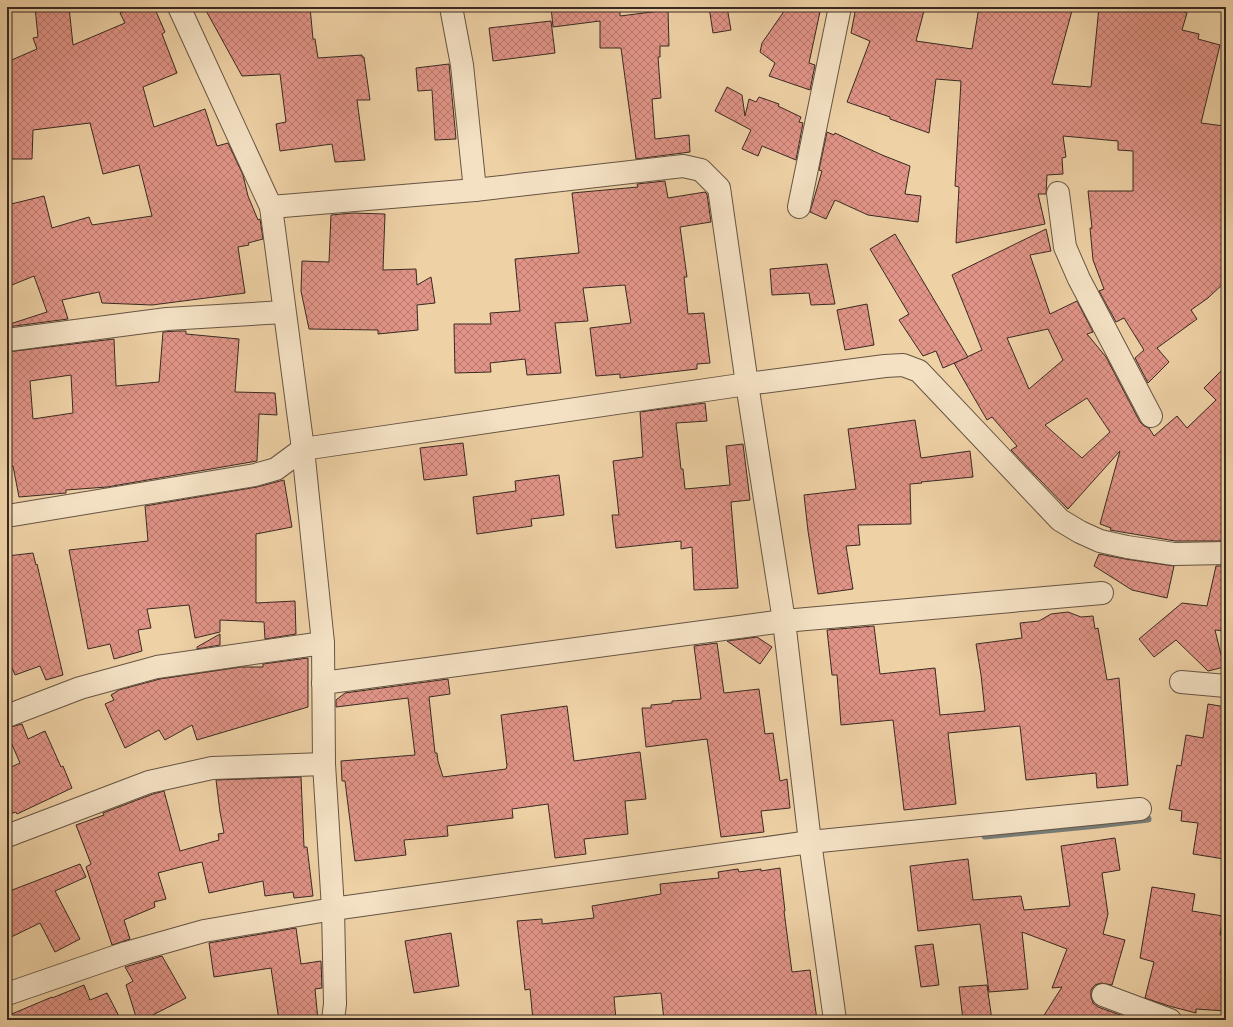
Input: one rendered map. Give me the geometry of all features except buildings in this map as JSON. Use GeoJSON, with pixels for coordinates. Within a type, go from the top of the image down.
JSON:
{"type":"FeatureCollection","features":[{"type":"Feature","properties":{"kind":"street"},"geometry":{"type":"LineString","coordinates":[[179,7],[271,207],[303,449],[323,643],[324,764],[333,908],[335,1004],[333,1020]]}},
{"type":"Feature","properties":{"kind":"street"},"geometry":{"type":"LineString","coordinates":[[451,7],[462,66],[475,190]]}},
{"type":"Feature","properties":{"kind":"street"},"geometry":{"type":"LineString","coordinates":[[799,207],[840,7]]}},
{"type":"Feature","properties":{"kind":"street"},"geometry":{"type":"LineString","coordinates":[[271,207],[475,190],[683,166],[701,170],[719,188],[747,384],[784,621],[810,842],[835,1020]]}},
{"type":"Feature","properties":{"kind":"street"},"geometry":{"type":"LineString","coordinates":[[1058,193],[1065,247],[1078,279],[1151,416]]}},
{"type":"Feature","properties":{"kind":"street"},"geometry":{"type":"LineString","coordinates":[[7,340],[167,319],[284,312]]}},
{"type":"Feature","properties":{"kind":"street"},"geometry":{"type":"LineString","coordinates":[[7,516],[256,475],[276,469],[303,449],[747,384],[885,366],[903,366],[919,370],[1060,520],[1080,532],[1100,541],[1127,547],[1174,554],[1226,553]]}},
{"type":"Feature","properties":{"kind":"street"},"geometry":{"type":"LineString","coordinates":[[323,682],[784,621],[1102,593]]}},
{"type":"Feature","properties":{"kind":"street"},"geometry":{"type":"LineString","coordinates":[[7,716],[80,688],[157,667],[323,643]]}},
{"type":"Feature","properties":{"kind":"street"},"geometry":{"type":"LineString","coordinates":[[1181,682],[1226,686]]}},
{"type":"Feature","properties":{"kind":"street"},"geometry":{"type":"LineString","coordinates":[[7,836],[149,782],[212,768],[324,764]]}},
{"type":"Feature","properties":{"kind":"street"},"geometry":{"type":"LineString","coordinates":[[7,994],[126,953],[204,932],[333,908],[810,842],[1140,809]]}},
{"type":"Feature","properties":{"kind":"street"},"geometry":{"type":"LineString","coordinates":[[1103,995],[1170,1020]]}},
{"type":"Feature","properties":{"kind":"waterway"},"geometry":{"type":"LineString","coordinates":[[985,836],[1148,819]]}}]}
